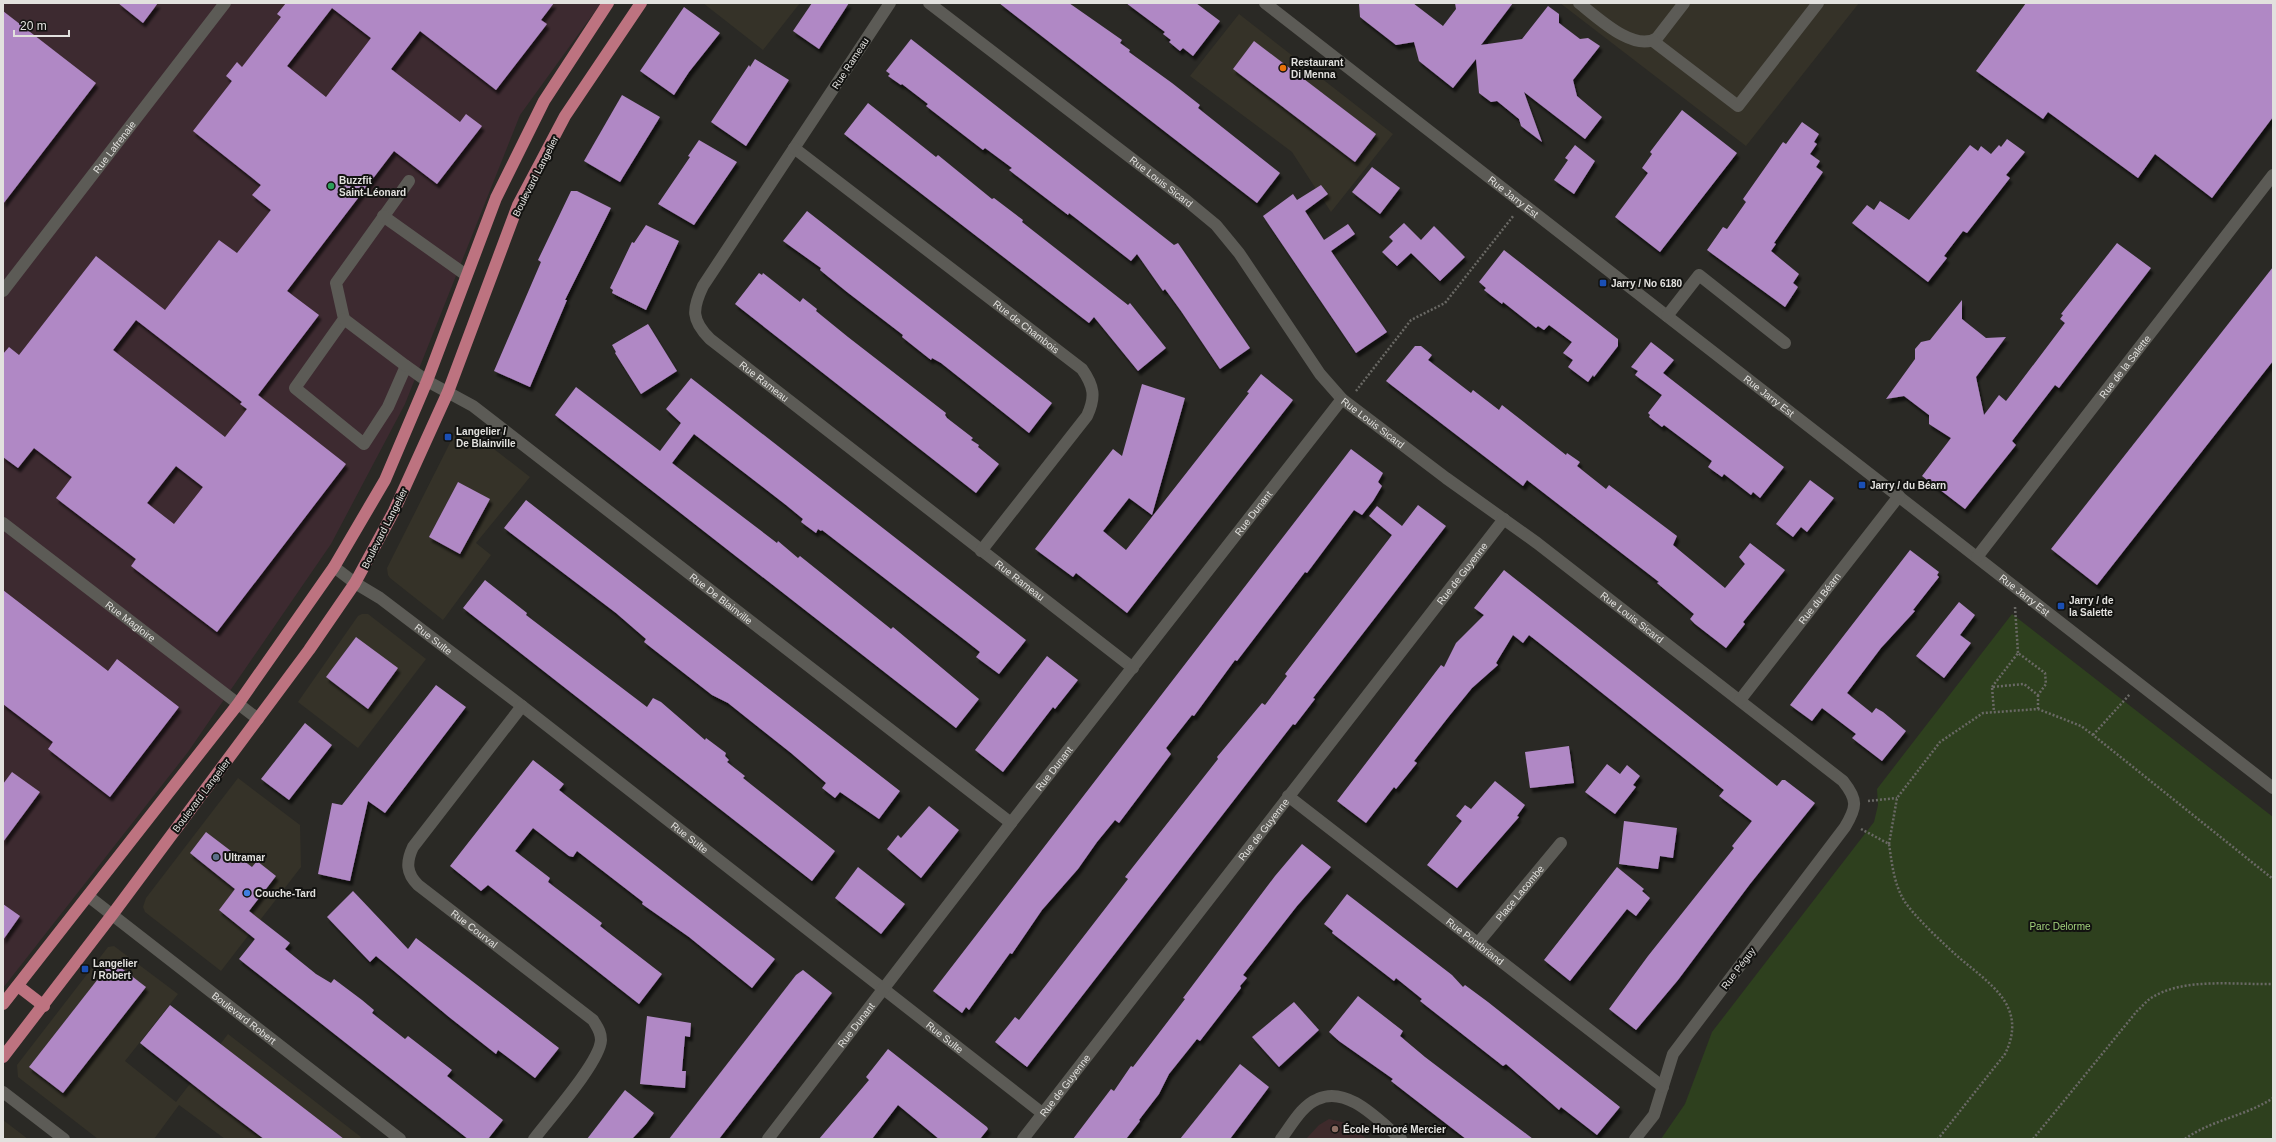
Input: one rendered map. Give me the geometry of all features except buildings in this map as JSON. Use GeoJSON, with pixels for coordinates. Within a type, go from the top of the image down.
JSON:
{"type":"FeatureCollection","features":[{"type":"Feature","properties":{"kind":"main road","name":"Boulevard Langelier"},"geometry":{"type":"LineString","coordinates":[[3,1004],[238,704],[334,567],[385,480],[427,381],[496,198],[544,102],[608,3]]}},
{"type":"Feature","properties":{"kind":"main road","name":"Boulevard Langelier"},"geometry":{"type":"LineString","coordinates":[[3,1057],[44,1006],[258,719],[355,583],[394,511],[448,392],[518,205],[565,116],[641,3]]}},
{"type":"Feature","properties":{"kind":"main road"},"geometry":{"type":"LineString","coordinates":[[18,986],[44,1006]]}},
{"type":"Feature","properties":{"kind":"street","name":"Rue Lafrenaie"},"geometry":{"type":"LineString","coordinates":[[3,291],[225,3]]}},
{"type":"Feature","properties":{"kind":"street","name":"Rue Rameau"},"geometry":{"type":"LineString","coordinates":[[890,3],[703,286],[696,301],[694,316],[700,329],[981,551],[1133,668]]}},
{"type":"Feature","properties":{"kind":"street","name":"Rue Louis Sicard"},"geometry":{"type":"LineString","coordinates":[[929,3],[1187,201],[1216,225],[1239,253],[1320,374],[1345,401],[1740,700],[1843,781],[1852,793],[1855,803]]}},
{"type":"Feature","properties":{"kind":"street","name":"Rue Jarry Est"},"geometry":{"type":"LineString","coordinates":[[1265,3],[2273,788]]}},
{"type":"Feature","properties":{"kind":"street"},"geometry":{"type":"LineString","coordinates":[[1579,3],[1630,39],[1643,42],[1653,41],[1738,106],[1818,3]]}},
{"type":"Feature","properties":{"kind":"street"},"geometry":{"type":"LineString","coordinates":[[1653,41],[1684,3]]}},
{"type":"Feature","properties":{"kind":"street","name":"Rue de Chambois"},"geometry":{"type":"LineString","coordinates":[[794,148],[1082,368],[1090,380],[1094,392],[1092,405],[1087,416],[981,551]]}},
{"type":"Feature","properties":{"kind":"street","name":"Rue de la Salette"},"geometry":{"type":"LineString","coordinates":[[1977,557],[2273,175]]}},
{"type":"Feature","properties":{"kind":"street"},"geometry":{"type":"LineString","coordinates":[[406,366],[388,407],[364,444],[296,388],[344,319],[336,283],[409,180]]}},
{"type":"Feature","properties":{"kind":"street"},"geometry":{"type":"LineString","coordinates":[[383,216],[466,275]]}},
{"type":"Feature","properties":{"kind":"street"},"geometry":{"type":"LineString","coordinates":[[1667,316],[1699,275],[1786,343]]}},
{"type":"Feature","properties":{"kind":"street","name":"Rue De Blainville"},"geometry":{"type":"LineString","coordinates":[[344,319],[427,381],[479,411],[1011,823]]}},
{"type":"Feature","properties":{"kind":"street","name":"Rue Dunant"},"geometry":{"type":"LineString","coordinates":[[768,1139],[1011,823],[1345,401]]}},
{"type":"Feature","properties":{"kind":"street","name":"Rue du Béarn"},"geometry":{"type":"LineString","coordinates":[[1740,700],[1899,496]]}},
{"type":"Feature","properties":{"kind":"street","name":"Rue de Guyenne"},"geometry":{"type":"LineString","coordinates":[[1023,1139],[1288,796],[1504,520]]}},
{"type":"Feature","properties":{"kind":"street","name":"Rue Magloire"},"geometry":{"type":"LineString","coordinates":[[3,523],[258,719]]}},
{"type":"Feature","properties":{"kind":"street","name":"Rue Sulte"},"geometry":{"type":"LineString","coordinates":[[334,567],[355,583],[380,598],[522,706],[1042,1113]]}},
{"type":"Feature","properties":{"kind":"street","name":"Rue Courval"},"geometry":{"type":"LineString","coordinates":[[522,706],[413,846],[408,858],[407,869],[411,878],[418,885],[593,1020],[600,1029],[601,1040],[593,1061],[534,1139]]}},
{"type":"Feature","properties":{"kind":"street","name":"Rue Pontbriand"},"geometry":{"type":"LineString","coordinates":[[1288,796],[1663,1087]]}},
{"type":"Feature","properties":{"kind":"street","name":"Rue Péguy"},"geometry":{"type":"LineString","coordinates":[[1635,1139],[1654,1115],[1673,1054],[1848,822],[1855,803]]}},
{"type":"Feature","properties":{"kind":"street","name":"Place Lacombe"},"geometry":{"type":"LineString","coordinates":[[1478,943],[1561,844]]}},
{"type":"Feature","properties":{"kind":"street","name":"Boulevard Robert"},"geometry":{"type":"LineString","coordinates":[[88,896],[400,1139]]}},
{"type":"Feature","properties":{"kind":"street"},"geometry":{"type":"LineString","coordinates":[[3,1092],[64,1139]]}},
{"type":"Feature","properties":{"kind":"street"},"geometry":{"type":"LineString","coordinates":[[1281,1139],[1303,1110],[1317,1099],[1335,1095],[1351,1100],[1401,1139]]}},
{"type":"Feature","properties":{"kind":"path"},"geometry":{"type":"LineString","coordinates":[[1345,401],[1411,320],[1445,303],[1523,203]]}},
{"type":"Feature","properties":{"kind":"path"},"geometry":{"type":"LineString","coordinates":[[1994,712],[1992,687],[2018,652],[2014,586]]}},
{"type":"Feature","properties":{"kind":"path"},"geometry":{"type":"LineString","coordinates":[[2018,652],[2045,673],[2046,684],[2038,695],[2038,709]]}},
{"type":"Feature","properties":{"kind":"path"},"geometry":{"type":"LineString","coordinates":[[1992,687],[2024,684],[2038,695]]}},
{"type":"Feature","properties":{"kind":"path"},"geometry":{"type":"LineString","coordinates":[[2093,735],[2139,684]]}},
{"type":"Feature","properties":{"kind":"path"},"geometry":{"type":"LineString","coordinates":[[1938,1139],[2005,1054],[2010,1040],[2012,1019],[2007,1003],[1995,986],[1955,954],[1906,904],[1897,886],[1889,844],[1897,798],[1940,742],[1983,713],[2038,709],[2081,726],[2273,879]]}},
{"type":"Feature","properties":{"kind":"path"},"geometry":{"type":"LineString","coordinates":[[1855,803],[1897,798]]}},
{"type":"Feature","properties":{"kind":"path"},"geometry":{"type":"LineString","coordinates":[[1848,822],[1889,844]]}},
{"type":"Feature","properties":{"kind":"path"},"geometry":{"type":"LineString","coordinates":[[2033,1139],[2150,998],[2171,989],[2196,984],[2273,984]]}},
{"type":"Feature","properties":{"kind":"path"},"geometry":{"type":"LineString","coordinates":[[2185,1139],[2210,1125],[2254,1109],[2273,1098]]}},
{"type":"Feature","properties":{"kind":"shaded area"},"geometry":{"type":"Polygon","coordinates":[[[3,3],[601,3],[520,115],[405,404],[331,544],[188,752],[3,988],[3,3]]]}},
{"type":"Feature","properties":{"kind":"shaded area"},"geometry":{"type":"Polygon","coordinates":[[[703,3],[800,3],[763,50],[703,3]]]}},
{"type":"Feature","properties":{"kind":"shaded area"},"geometry":{"type":"Polygon","coordinates":[[[1560,3],[1859,3],[1746,146],[1560,3]]]}},
{"type":"Feature","properties":{"kind":"shaded area"},"geometry":{"type":"Polygon","coordinates":[[[1239,14],[1393,134],[1331,212],[1292,152],[1190,76],[1239,14]]]}},
{"type":"Feature","properties":{"kind":"shaded area"},"geometry":{"type":"Polygon","coordinates":[[[462,428],[471,431],[530,477],[476,543],[491,555],[443,620],[390,578],[387,568],[456,431],[462,428]]]}},
{"type":"Feature","properties":{"kind":"shaded area"},"geometry":{"type":"Polygon","coordinates":[[[368,614],[426,659],[358,748],[298,702],[358,616],[368,614]]]}},
{"type":"Feature","properties":{"kind":"shaded area"},"geometry":{"type":"Polygon","coordinates":[[[238,778],[300,825],[301,867],[221,971],[145,912],[143,907],[146,898],[238,778]]]}},
{"type":"Feature","properties":{"kind":"shaded area"},"geometry":{"type":"Polygon","coordinates":[[[114,946],[178,994],[125,1061],[176,1102],[228,1034],[361,1137],[359,1139],[225,1139],[179,1105],[154,1139],[98,1139],[18,1077],[17,1065],[108,947],[114,946]]]}},
{"type":"Feature","properties":{"kind":"shaded area","name":"École Honoré Mercier"},"geometry":{"type":"Polygon","coordinates":[[[1329,1119],[1346,1123],[1367,1139],[1306,1139],[1319,1125],[1329,1119]]]}},
{"type":"Feature","properties":{"kind":"shaded area"},"geometry":{"type":"Polygon","coordinates":[[[3,1120],[28,1139],[3,1139],[3,1120]]]}},
{"type":"Feature","properties":{"kind":"green space","name":"Parc Delorme"},"geometry":{"type":"Polygon","coordinates":[[[2012,614],[2273,817],[2273,1139],[1661,1139],[1685,1104],[1712,1032],[1874,822],[1878,805],[1877,789],[2012,614]]]}},
{"type":"Feature","properties":{"kind":"place","name":"Restaurant Di Menna"},"geometry":{"type":"Point","coordinates":[1283,68]}},
{"type":"Feature","properties":{"kind":"place","name":"Buzzfit Saint-Léonard"},"geometry":{"type":"Point","coordinates":[331,186]}},
{"type":"Feature","properties":{"kind":"place","name":"Jarry / No 6180"},"geometry":{"type":"Point","coordinates":[1603,283]}},
{"type":"Feature","properties":{"kind":"place","name":"Langelier / De Blainville"},"geometry":{"type":"Point","coordinates":[448,437]}},
{"type":"Feature","properties":{"kind":"place","name":"Jarry / du Béarn"},"geometry":{"type":"Point","coordinates":[1862,485]}},
{"type":"Feature","properties":{"kind":"place","name":"Jarry / de la Salette"},"geometry":{"type":"Point","coordinates":[2061,606]}},
{"type":"Feature","properties":{"kind":"place","name":"Ultramar"},"geometry":{"type":"Point","coordinates":[216,857]}},
{"type":"Feature","properties":{"kind":"place","name":"Couche-Tard"},"geometry":{"type":"Point","coordinates":[247,893]}},
{"type":"Feature","properties":{"kind":"place","name":"Langelier / Robert"},"geometry":{"type":"Point","coordinates":[85,969]}},
{"type":"Feature","properties":{"kind":"place","name":"École Honoré Mercier"},"geometry":{"type":"Point","coordinates":[1335,1129]}}]}
